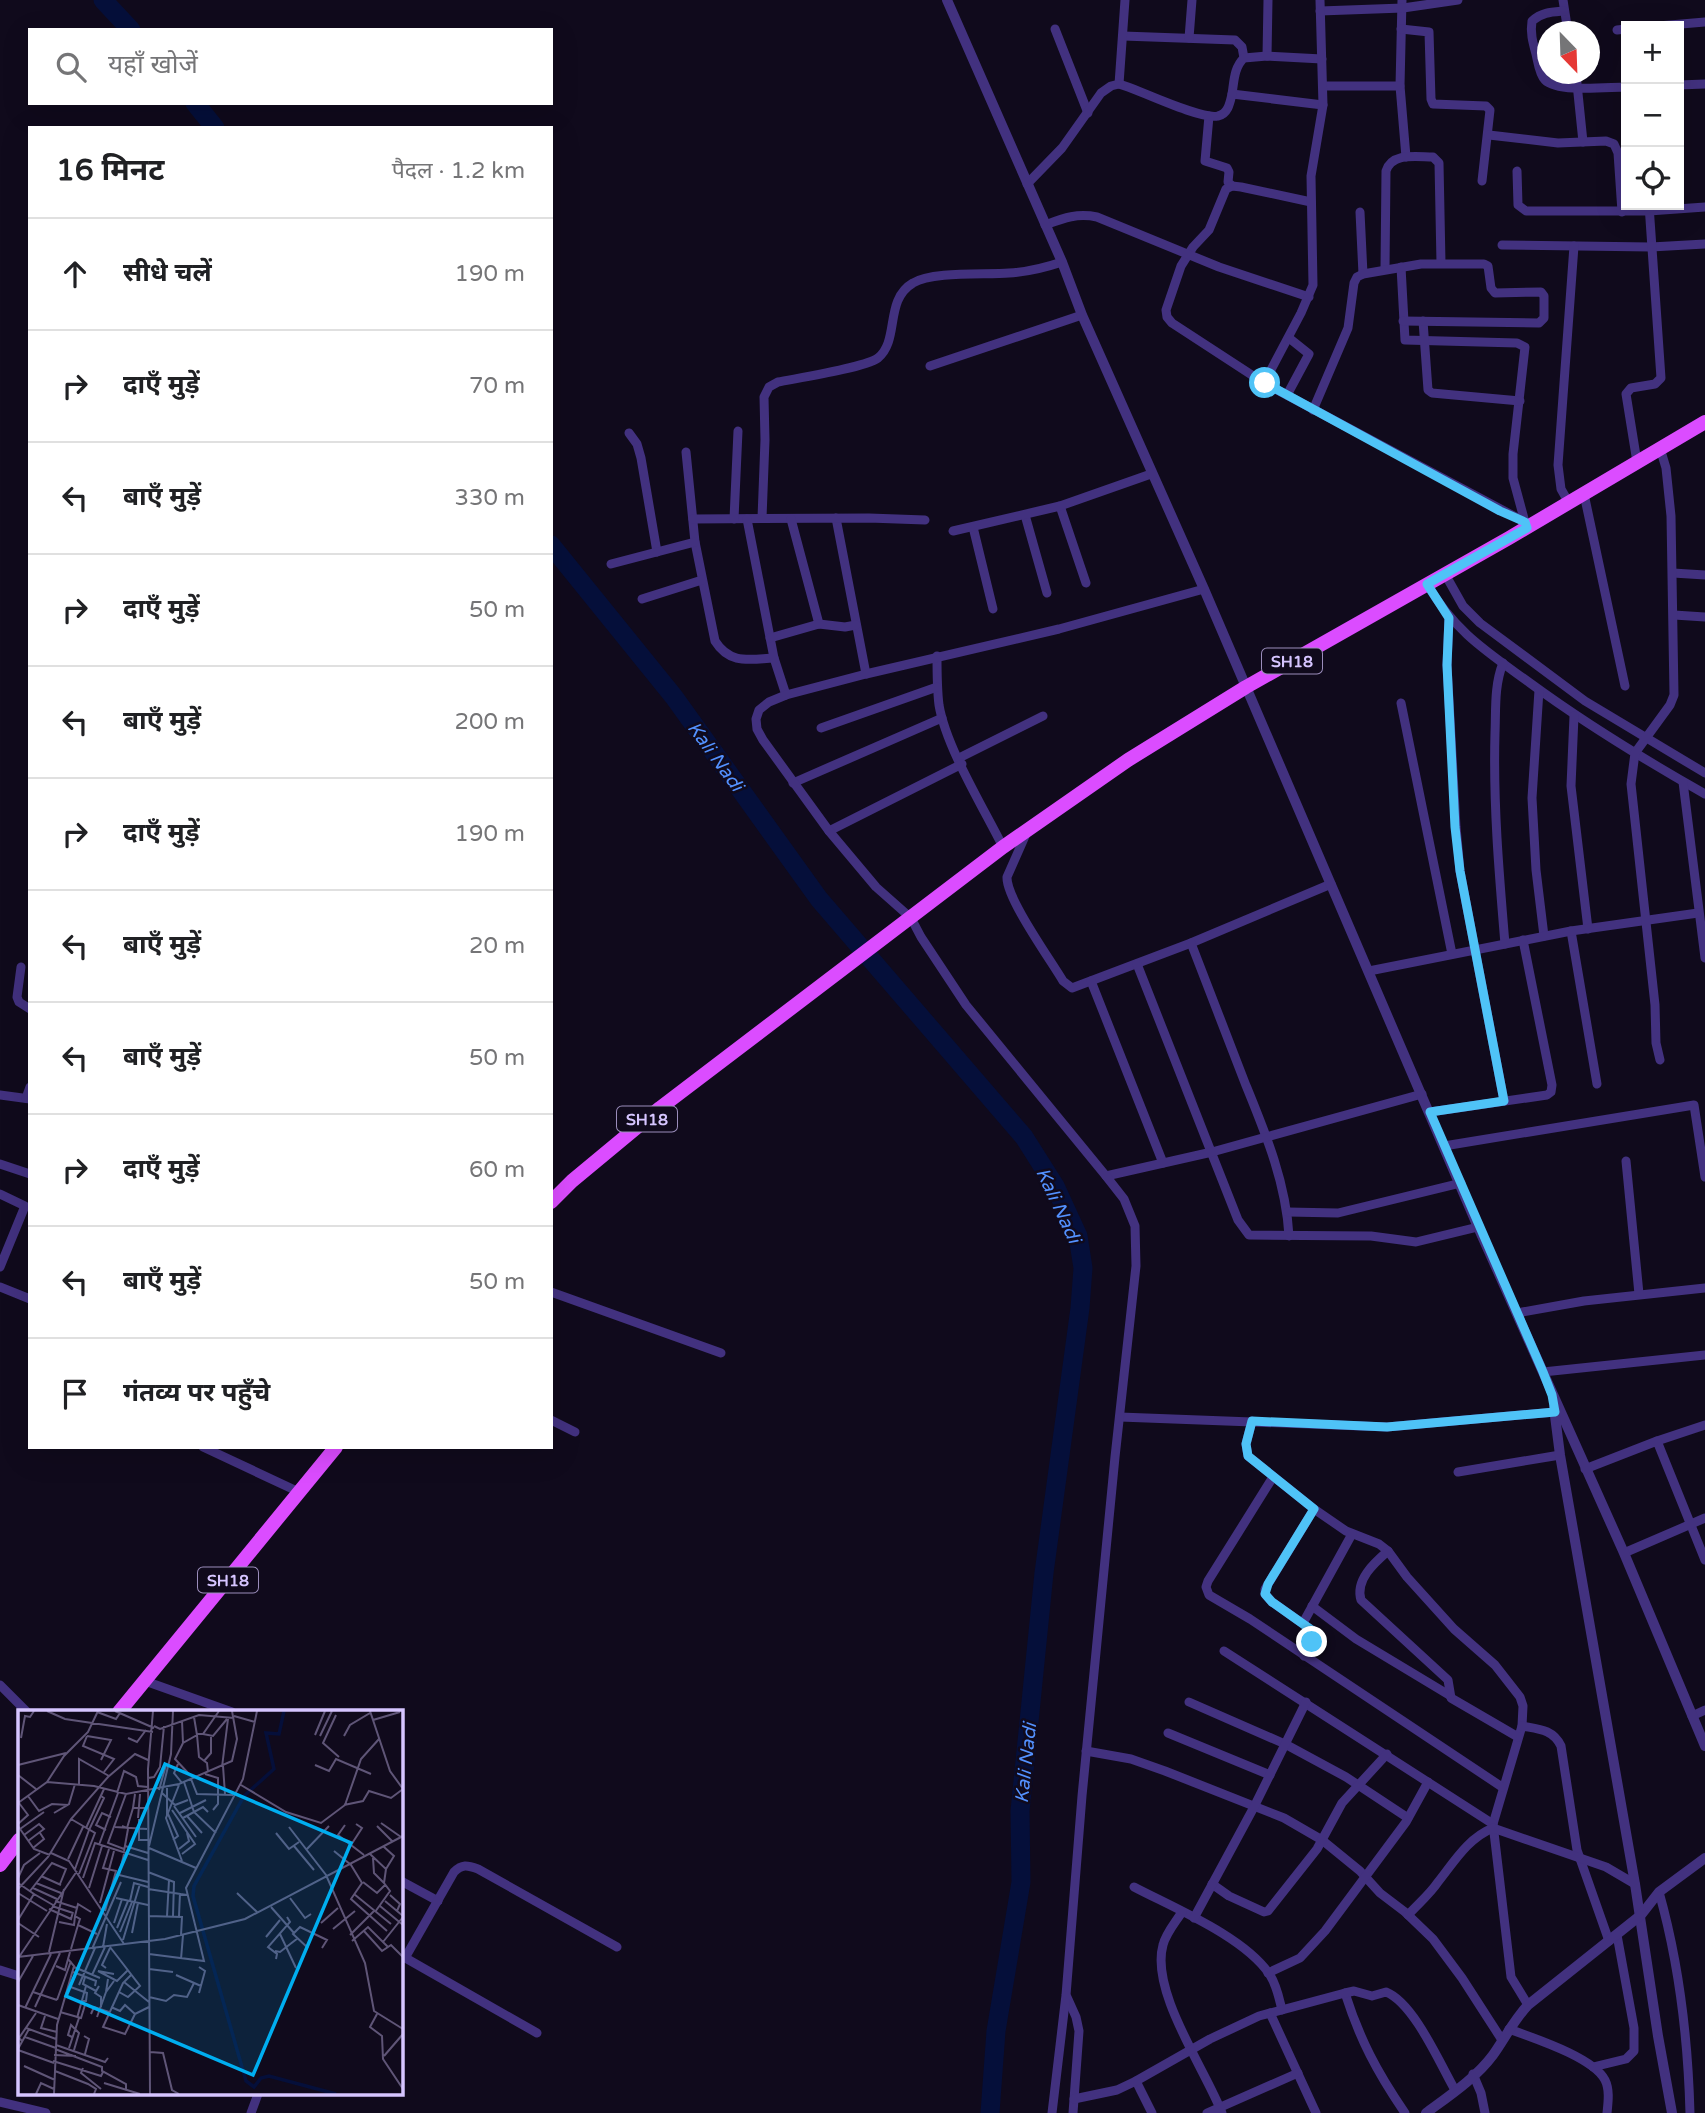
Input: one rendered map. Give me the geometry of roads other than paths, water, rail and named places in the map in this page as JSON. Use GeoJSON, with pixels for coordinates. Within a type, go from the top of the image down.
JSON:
{"type":"FeatureCollection","features":[{"type":"Feature","properties":{"kind":"main road","name":"SH18"},"geometry":{"type":"LineString","coordinates":[[553,1200],[660,1108],[1003,847],[1128,760],[1246,687],[1526,525],[1569,503],[1705,422]]}},
{"type":"Feature","properties":{"kind":"main road","name":"SH18"},"geometry":{"type":"LineString","coordinates":[[121,1710],[334,1449]]}},
{"type":"Feature","properties":{"kind":"main road"},"geometry":{"type":"LineString","coordinates":[[0,1865],[18,1841]]}},
{"type":"Feature","properties":{"kind":"street"},"geometry":{"type":"LineString","coordinates":[[947,0],[1461,1182],[1478,1227],[1624,1553],[1705,1746]]}},
{"type":"Feature","properties":{"kind":"street"},"geometry":{"type":"LineString","coordinates":[[1119,85],[1125,0]]}},
{"type":"Feature","properties":{"kind":"street"},"geometry":{"type":"LineString","coordinates":[[1189,38],[1192,0]]}},
{"type":"Feature","properties":{"kind":"street"},"geometry":{"type":"LineString","coordinates":[[1267,56],[1268,0]]}},
{"type":"Feature","properties":{"kind":"street"},"geometry":{"type":"LineString","coordinates":[[1265,383],[1309,297],[1314,269],[1311,176],[1323,106],[1320,0]]}},
{"type":"Feature","properties":{"kind":"street"},"geometry":{"type":"LineString","coordinates":[[1321,11],[1359,5],[1458,0]]}},
{"type":"Feature","properties":{"kind":"street"},"geometry":{"type":"LineString","coordinates":[[1563,0],[1566,21]]}},
{"type":"Feature","properties":{"kind":"street"},"geometry":{"type":"LineString","coordinates":[[1403,4],[1400,86],[1406,157]]}},
{"type":"Feature","properties":{"kind":"street"},"geometry":{"type":"LineString","coordinates":[[1564,11],[1538,15],[1532,21],[1531,30],[1539,66],[1546,82],[1579,88],[1621,87]]}},
{"type":"Feature","properties":{"kind":"street"},"geometry":{"type":"LineString","coordinates":[[1684,24],[1705,22]]}},
{"type":"Feature","properties":{"kind":"street"},"geometry":{"type":"LineString","coordinates":[[1055,29],[1088,113]]}},
{"type":"Feature","properties":{"kind":"street"},"geometry":{"type":"LineString","coordinates":[[1401,29],[1429,32],[1433,104],[1489,107],[1491,114],[1482,181]]}},
{"type":"Feature","properties":{"kind":"street"},"geometry":{"type":"LineString","coordinates":[[1123,36],[1236,40],[1242,47],[1244,58]]}},
{"type":"Feature","properties":{"kind":"street"},"geometry":{"type":"LineString","coordinates":[[1027,184],[1062,148],[1101,93],[1111,86],[1119,85],[1217,117],[1229,106],[1237,66],[1244,58],[1267,56],[1322,59]]}},
{"type":"Feature","properties":{"kind":"street"},"geometry":{"type":"LineString","coordinates":[[1578,84],[1583,142]]}},
{"type":"Feature","properties":{"kind":"street"},"geometry":{"type":"LineString","coordinates":[[1684,85],[1705,84]]}},
{"type":"Feature","properties":{"kind":"street"},"geometry":{"type":"LineString","coordinates":[[1323,86],[1400,86]]}},
{"type":"Feature","properties":{"kind":"street"},"geometry":{"type":"LineString","coordinates":[[1232,94],[1323,106]]}},
{"type":"Feature","properties":{"kind":"street"},"geometry":{"type":"LineString","coordinates":[[1209,116],[1205,161],[1227,168],[1228,182],[1232,186],[1311,202]]}},
{"type":"Feature","properties":{"kind":"street"},"geometry":{"type":"LineString","coordinates":[[1489,135],[1558,143],[1606,141],[1614,145],[1618,153],[1622,212]]}},
{"type":"Feature","properties":{"kind":"street"},"geometry":{"type":"LineString","coordinates":[[1385,269],[1386,171],[1388,164],[1406,157],[1433,157],[1439,163],[1441,262]]}},
{"type":"Feature","properties":{"kind":"street"},"geometry":{"type":"LineString","coordinates":[[1517,172],[1518,205],[1526,211],[1636,210]]}},
{"type":"Feature","properties":{"kind":"street"},"geometry":{"type":"LineString","coordinates":[[1232,186],[1223,194],[1209,230],[1187,255],[1166,310],[1172,323],[1287,396],[1526,525]]}},
{"type":"Feature","properties":{"kind":"street"},"geometry":{"type":"LineString","coordinates":[[1684,207],[1705,207]]}},
{"type":"Feature","properties":{"kind":"street"},"geometry":{"type":"LineString","coordinates":[[1637,462],[1626,394],[1631,388],[1655,384],[1661,378],[1649,210]]}},
{"type":"Feature","properties":{"kind":"street"},"geometry":{"type":"LineString","coordinates":[[1360,212],[1363,274]]}},
{"type":"Feature","properties":{"kind":"street"},"geometry":{"type":"LineString","coordinates":[[1045,225],[1072,215],[1097,217],[1187,255],[1309,297]]}},
{"type":"Feature","properties":{"kind":"street"},"geometry":{"type":"LineString","coordinates":[[1502,245],[1651,247],[1705,244]]}},
{"type":"Feature","properties":{"kind":"street"},"geometry":{"type":"LineString","coordinates":[[1569,503],[1561,489],[1558,465],[1574,246]]}},
{"type":"Feature","properties":{"kind":"street"},"geometry":{"type":"LineString","coordinates":[[762,518],[764,397],[769,387],[778,382],[877,359],[884,351],[899,298],[903,290],[915,281],[932,277],[1030,271],[1062,262]]}},
{"type":"Feature","properties":{"kind":"street"},"geometry":{"type":"LineString","coordinates":[[1313,410],[1348,328],[1357,277],[1385,269],[1441,262],[1484,264],[1488,266],[1491,288],[1495,293],[1543,293],[1544,318],[1539,323],[1403,321]]}},
{"type":"Feature","properties":{"kind":"street"},"geometry":{"type":"LineString","coordinates":[[1401,267],[1405,340],[1522,344],[1526,351],[1513,454],[1513,478],[1526,525]]}},
{"type":"Feature","properties":{"kind":"street"},"geometry":{"type":"LineString","coordinates":[[930,366],[1082,315]]}},
{"type":"Feature","properties":{"kind":"street"},"geometry":{"type":"LineString","coordinates":[[1423,321],[1427,390],[1432,393],[1520,401]]}},
{"type":"Feature","properties":{"kind":"street"},"geometry":{"type":"LineString","coordinates":[[1287,396],[1309,354],[1289,338]]}},
{"type":"Feature","properties":{"kind":"street"},"geometry":{"type":"LineString","coordinates":[[734,519],[738,431]]}},
{"type":"Feature","properties":{"kind":"street"},"geometry":{"type":"LineString","coordinates":[[629,433],[637,444],[641,458],[657,552]]}},
{"type":"Feature","properties":{"kind":"street"},"geometry":{"type":"LineString","coordinates":[[1660,448],[1669,491],[1674,695],[1670,705],[1635,753],[1631,784],[1655,1005],[1656,1043],[1660,1060]]}},
{"type":"Feature","properties":{"kind":"street"},"geometry":{"type":"LineString","coordinates":[[686,453],[695,542],[711,628],[722,651],[732,658],[775,663]]}},
{"type":"Feature","properties":{"kind":"street"},"geometry":{"type":"LineString","coordinates":[[953,531],[1060,506],[1151,474]]}},
{"type":"Feature","properties":{"kind":"street"},"geometry":{"type":"LineString","coordinates":[[1584,494],[1625,686]]}},
{"type":"Feature","properties":{"kind":"street"},"geometry":{"type":"LineString","coordinates":[[1060,506],[1086,583]]}},
{"type":"Feature","properties":{"kind":"street"},"geometry":{"type":"LineString","coordinates":[[1025,515],[1047,593]]}},
{"type":"Feature","properties":{"kind":"street"},"geometry":{"type":"LineString","coordinates":[[836,518],[866,674]]}},
{"type":"Feature","properties":{"kind":"street"},"geometry":{"type":"LineString","coordinates":[[692,519],[925,520]]}},
{"type":"Feature","properties":{"kind":"street"},"geometry":{"type":"LineString","coordinates":[[747,519],[775,663],[786,695]]}},
{"type":"Feature","properties":{"kind":"street"},"geometry":{"type":"LineString","coordinates":[[791,519],[819,624]]}},
{"type":"Feature","properties":{"kind":"street"},"geometry":{"type":"LineString","coordinates":[[973,527],[993,610]]}},
{"type":"Feature","properties":{"kind":"street"},"geometry":{"type":"LineString","coordinates":[[611,564],[695,542]]}},
{"type":"Feature","properties":{"kind":"street"},"geometry":{"type":"LineString","coordinates":[[1673,573],[1705,575]]}},
{"type":"Feature","properties":{"kind":"street"},"geometry":{"type":"LineString","coordinates":[[1445,574],[1463,607],[1480,623],[1585,701],[1705,774]]}},
{"type":"Feature","properties":{"kind":"street"},"geometry":{"type":"LineString","coordinates":[[642,599],[702,580]]}},
{"type":"Feature","properties":{"kind":"street"},"geometry":{"type":"LineString","coordinates":[[1427,584],[1449,618],[1468,638],[1574,716],[1705,794]]}},
{"type":"Feature","properties":{"kind":"street"},"geometry":{"type":"LineString","coordinates":[[1052,2113],[1066,1995],[1086,1751],[1137,1238],[1135,1226],[1124,1199],[966,1005],[942,972],[911,918],[876,887],[793,783],[763,740],[757,729],[756,719],[759,710],[769,702],[786,695],[937,656],[1073,625],[1204,589]]}},
{"type":"Feature","properties":{"kind":"street"},"geometry":{"type":"LineString","coordinates":[[1674,615],[1705,617]]}},
{"type":"Feature","properties":{"kind":"street"},"geometry":{"type":"LineString","coordinates":[[1449,618],[1447,665],[1455,827],[1460,871],[1504,1101]]}},
{"type":"Feature","properties":{"kind":"street"},"geometry":{"type":"LineString","coordinates":[[771,638],[819,624],[845,627],[856,625]]}},
{"type":"Feature","properties":{"kind":"street"},"geometry":{"type":"LineString","coordinates":[[937,656],[937,687],[942,718],[960,761],[1003,847]]}},
{"type":"Feature","properties":{"kind":"street"},"geometry":{"type":"LineString","coordinates":[[1503,663],[1496,691],[1494,761],[1505,944]]}},
{"type":"Feature","properties":{"kind":"street"},"geometry":{"type":"LineString","coordinates":[[821,728],[937,687]]}},
{"type":"Feature","properties":{"kind":"street"},"geometry":{"type":"LineString","coordinates":[[1539,690],[1532,798],[1536,870],[1544,936]]}},
{"type":"Feature","properties":{"kind":"street"},"geometry":{"type":"LineString","coordinates":[[1401,703],[1452,954]]}},
{"type":"Feature","properties":{"kind":"street"},"geometry":{"type":"LineString","coordinates":[[830,831],[1043,716]]}},
{"type":"Feature","properties":{"kind":"street"},"geometry":{"type":"LineString","coordinates":[[1574,716],[1571,786],[1588,929]]}},
{"type":"Feature","properties":{"kind":"street"},"geometry":{"type":"LineString","coordinates":[[793,783],[942,718]]}},
{"type":"Feature","properties":{"kind":"street"},"geometry":{"type":"LineString","coordinates":[[1683,782],[1705,958]]}},
{"type":"Feature","properties":{"kind":"street"},"geometry":{"type":"LineString","coordinates":[[1028,829],[1007,877],[1009,894],[1067,986],[1072,988],[1191,943],[1331,884]]}},
{"type":"Feature","properties":{"kind":"street"},"geometry":{"type":"LineString","coordinates":[[1369,971],[1571,931],[1698,913]]}},
{"type":"Feature","properties":{"kind":"street"},"geometry":{"type":"LineString","coordinates":[[1571,931],[1597,1083]]}},
{"type":"Feature","properties":{"kind":"street"},"geometry":{"type":"LineString","coordinates":[[1430,1112],[1547,1095],[1552,1089],[1523,940]]}},
{"type":"Feature","properties":{"kind":"street"},"geometry":{"type":"LineString","coordinates":[[1191,943],[1266,1137],[1288,1212],[1289,1236]]}},
{"type":"Feature","properties":{"kind":"street"},"geometry":{"type":"LineString","coordinates":[[1138,964],[1243,1229],[1249,1235],[1371,1236],[1416,1242],[1478,1227]]}},
{"type":"Feature","properties":{"kind":"street"},"geometry":{"type":"LineString","coordinates":[[21,967],[17,997],[19,1002],[28,1008]]}},
{"type":"Feature","properties":{"kind":"street"},"geometry":{"type":"LineString","coordinates":[[1091,981],[1163,1163]]}},
{"type":"Feature","properties":{"kind":"street"},"geometry":{"type":"LineString","coordinates":[[1106,1176],[1212,1152],[1422,1094]]}},
{"type":"Feature","properties":{"kind":"street"},"geometry":{"type":"LineString","coordinates":[[0,1095],[28,1099]]}},
{"type":"Feature","properties":{"kind":"street"},"geometry":{"type":"LineString","coordinates":[[1444,1146],[1694,1105],[1705,1177]]}},
{"type":"Feature","properties":{"kind":"street"},"geometry":{"type":"LineString","coordinates":[[1626,1161],[1639,1294]]}},
{"type":"Feature","properties":{"kind":"street"},"geometry":{"type":"LineString","coordinates":[[0,1164],[28,1173]]}},
{"type":"Feature","properties":{"kind":"street"},"geometry":{"type":"LineString","coordinates":[[1288,1212],[1338,1213],[1461,1182]]}},
{"type":"Feature","properties":{"kind":"street"},"geometry":{"type":"LineString","coordinates":[[0,1194],[25,1206],[0,1267]]}},
{"type":"Feature","properties":{"kind":"street"},"geometry":{"type":"LineString","coordinates":[[0,1287],[28,1298]]}},
{"type":"Feature","properties":{"kind":"street"},"geometry":{"type":"LineString","coordinates":[[1517,1313],[1584,1301],[1705,1288]]}},
{"type":"Feature","properties":{"kind":"street"},"geometry":{"type":"LineString","coordinates":[[553,1294],[720,1353]]}},
{"type":"Feature","properties":{"kind":"street"},"geometry":{"type":"LineString","coordinates":[[1543,1372],[1705,1355]]}},
{"type":"Feature","properties":{"kind":"street"},"geometry":{"type":"LineString","coordinates":[[1552,1395],[1672,2113]]}},
{"type":"Feature","properties":{"kind":"street"},"geometry":{"type":"LineString","coordinates":[[1119,1417],[1387,1427],[1555,1412]]}},
{"type":"Feature","properties":{"kind":"street"},"geometry":{"type":"LineString","coordinates":[[553,1421],[575,1432]]}},
{"type":"Feature","properties":{"kind":"street"},"geometry":{"type":"LineString","coordinates":[[1252,1421],[1246,1452],[1248,1456],[1314,1509],[1352,1534],[1379,1544],[1388,1551],[1454,1629],[1495,1665],[1523,1706],[1522,1726],[1502,1787],[1493,1826],[1511,1977],[1528,2005]]}},
{"type":"Feature","properties":{"kind":"street"},"geometry":{"type":"LineString","coordinates":[[1585,1469],[1705,1425]]}},
{"type":"Feature","properties":{"kind":"street"},"geometry":{"type":"LineString","coordinates":[[1657,1441],[1705,1560]]}},
{"type":"Feature","properties":{"kind":"street"},"geometry":{"type":"LineString","coordinates":[[207,1449],[299,1492]]}},
{"type":"Feature","properties":{"kind":"street"},"geometry":{"type":"LineString","coordinates":[[1458,1472],[1560,1455]]}},
{"type":"Feature","properties":{"kind":"street"},"geometry":{"type":"LineString","coordinates":[[1273,1477],[1208,1581],[1206,1591],[1214,1599],[1250,1619],[1502,1787]]}},
{"type":"Feature","properties":{"kind":"street"},"geometry":{"type":"LineString","coordinates":[[1304,1656],[1314,1636],[1313,1631],[1265,1594],[1268,1584],[1314,1509]]}},
{"type":"Feature","properties":{"kind":"street"},"geometry":{"type":"LineString","coordinates":[[1624,1553],[1705,1518]]}},
{"type":"Feature","properties":{"kind":"street"},"geometry":{"type":"LineString","coordinates":[[1303,1623],[1352,1534]]}},
{"type":"Feature","properties":{"kind":"street"},"geometry":{"type":"LineString","coordinates":[[1388,1551],[1373,1564],[1359,1588],[1361,1600],[1448,1680],[1451,1684],[1449,1695]]}},
{"type":"Feature","properties":{"kind":"street"},"geometry":{"type":"LineString","coordinates":[[1312,1606],[1356,1639],[1518,1737]]}},
{"type":"Feature","properties":{"kind":"street"},"geometry":{"type":"LineString","coordinates":[[1224,1651],[1387,1754],[1493,1826],[1606,1867],[1635,1884]]}},
{"type":"Feature","properties":{"kind":"street"},"geometry":{"type":"LineString","coordinates":[[145,1681],[226,1710]]}},
{"type":"Feature","properties":{"kind":"street"},"geometry":{"type":"LineString","coordinates":[[0,1685],[25,1710]]}},
{"type":"Feature","properties":{"kind":"street"},"geometry":{"type":"LineString","coordinates":[[1189,1702],[1285,1744],[1358,1785],[1408,1818]]}},
{"type":"Feature","properties":{"kind":"street"},"geometry":{"type":"LineString","coordinates":[[1194,1918],[1254,1807],[1306,1702]]}},
{"type":"Feature","properties":{"kind":"street"},"geometry":{"type":"LineString","coordinates":[[1692,1716],[1705,1710]]}},
{"type":"Feature","properties":{"kind":"street"},"geometry":{"type":"LineString","coordinates":[[1522,1726],[1550,1731],[1561,1745],[1575,1842],[1613,1938],[1634,2028],[1633,2051],[1626,2059],[1593,2067]]}},
{"type":"Feature","properties":{"kind":"street"},"geometry":{"type":"LineString","coordinates":[[1168,1733],[1270,1775]]}},
{"type":"Feature","properties":{"kind":"street"},"geometry":{"type":"LineString","coordinates":[[1086,1751],[1131,1759],[1284,1818],[1322,1840],[1433,1939],[1502,2040]]}},
{"type":"Feature","properties":{"kind":"street"},"geometry":{"type":"LineString","coordinates":[[1212,1884],[1229,1896],[1264,1912],[1275,1904],[1322,1840],[1342,1803],[1387,1754]]}},
{"type":"Feature","properties":{"kind":"street"},"geometry":{"type":"LineString","coordinates":[[1268,1973],[1293,1963],[1307,1952],[1408,1818],[1428,1782]]}},
{"type":"Feature","properties":{"kind":"street"},"geometry":{"type":"LineString","coordinates":[[1408,1915],[1432,1891],[1461,1852],[1493,1826]]}},
{"type":"Feature","properties":{"kind":"street"},"geometry":{"type":"LineString","coordinates":[[1426,2113],[1474,2074],[1494,2053],[1528,2005],[1641,1915],[1659,1892],[1705,1858]]}},
{"type":"Feature","properties":{"kind":"street"},"geometry":{"type":"LineString","coordinates":[[537,2033],[403,1957],[454,1872],[466,1865],[478,1869],[617,1947]]}},
{"type":"Feature","properties":{"kind":"street"},"geometry":{"type":"LineString","coordinates":[[402,1882],[438,1901]]}},
{"type":"Feature","properties":{"kind":"street"},"geometry":{"type":"LineString","coordinates":[[1134,1887],[1237,1943],[1268,1973],[1278,1992],[1282,2010]]}},
{"type":"Feature","properties":{"kind":"street"},"geometry":{"type":"LineString","coordinates":[[1659,1892],[1669,1927],[1675,1965],[1686,2047],[1690,2113]]}},
{"type":"Feature","properties":{"kind":"street"},"geometry":{"type":"LineString","coordinates":[[1182,1912],[1163,1944],[1160,1968],[1166,1993],[1221,2110]]}},
{"type":"Feature","properties":{"kind":"street"},"geometry":{"type":"LineString","coordinates":[[0,1970],[18,1976]]}},
{"type":"Feature","properties":{"kind":"street"},"geometry":{"type":"LineString","coordinates":[[1074,2099],[1117,2090],[1229,2029],[1270,2013],[1354,1991],[1372,1996],[1386,1992],[1391,1994],[1410,2014],[1455,2090]]}},
{"type":"Feature","properties":{"kind":"street"},"geometry":{"type":"LineString","coordinates":[[1345,1993],[1365,2048],[1405,2113]]}},
{"type":"Feature","properties":{"kind":"street"},"geometry":{"type":"LineString","coordinates":[[1066,1995],[1076,2017],[1079,2032],[1073,2113]]}},
{"type":"Feature","properties":{"kind":"street"},"geometry":{"type":"LineString","coordinates":[[1270,2013],[1317,2113]]}},
{"type":"Feature","properties":{"kind":"street"},"geometry":{"type":"LineString","coordinates":[[1509,2029],[1568,2052],[1593,2067],[1604,2078],[1608,2087],[1607,2113]]}},
{"type":"Feature","properties":{"kind":"street"},"geometry":{"type":"LineString","coordinates":[[1207,2113],[1221,2110],[1298,2073]]}},
{"type":"Feature","properties":{"kind":"street"},"geometry":{"type":"LineString","coordinates":[[1474,2074],[1485,2113]]}},
{"type":"Feature","properties":{"kind":"street"},"geometry":{"type":"LineString","coordinates":[[1136,2081],[1152,2113]]}},
{"type":"Feature","properties":{"kind":"street"},"geometry":{"type":"LineString","coordinates":[[251,2113],[257,2096]]}},
{"type":"Feature","properties":{"kind":"street"},"geometry":{"type":"LineString","coordinates":[[0,2102],[46,2113]]}},
{"type":"Feature","properties":{"kind":"waterway","name":"Kali Nadi"},"geometry":{"type":"LineString","coordinates":[[103,0],[129,28]]}},
{"type":"Feature","properties":{"kind":"waterway","name":"Kali Nadi"},"geometry":{"type":"LineString","coordinates":[[197,105],[213,126]]}},
{"type":"Feature","properties":{"kind":"waterway","name":"Kali Nadi"},"geometry":{"type":"LineString","coordinates":[[553,547],[674,697],[819,899],[1024,1137],[1055,1186],[1078,1236],[1083,1268],[1080,1308],[1044,1573],[1020,1811],[1021,1882],[996,2031],[990,2113]]}}]}
